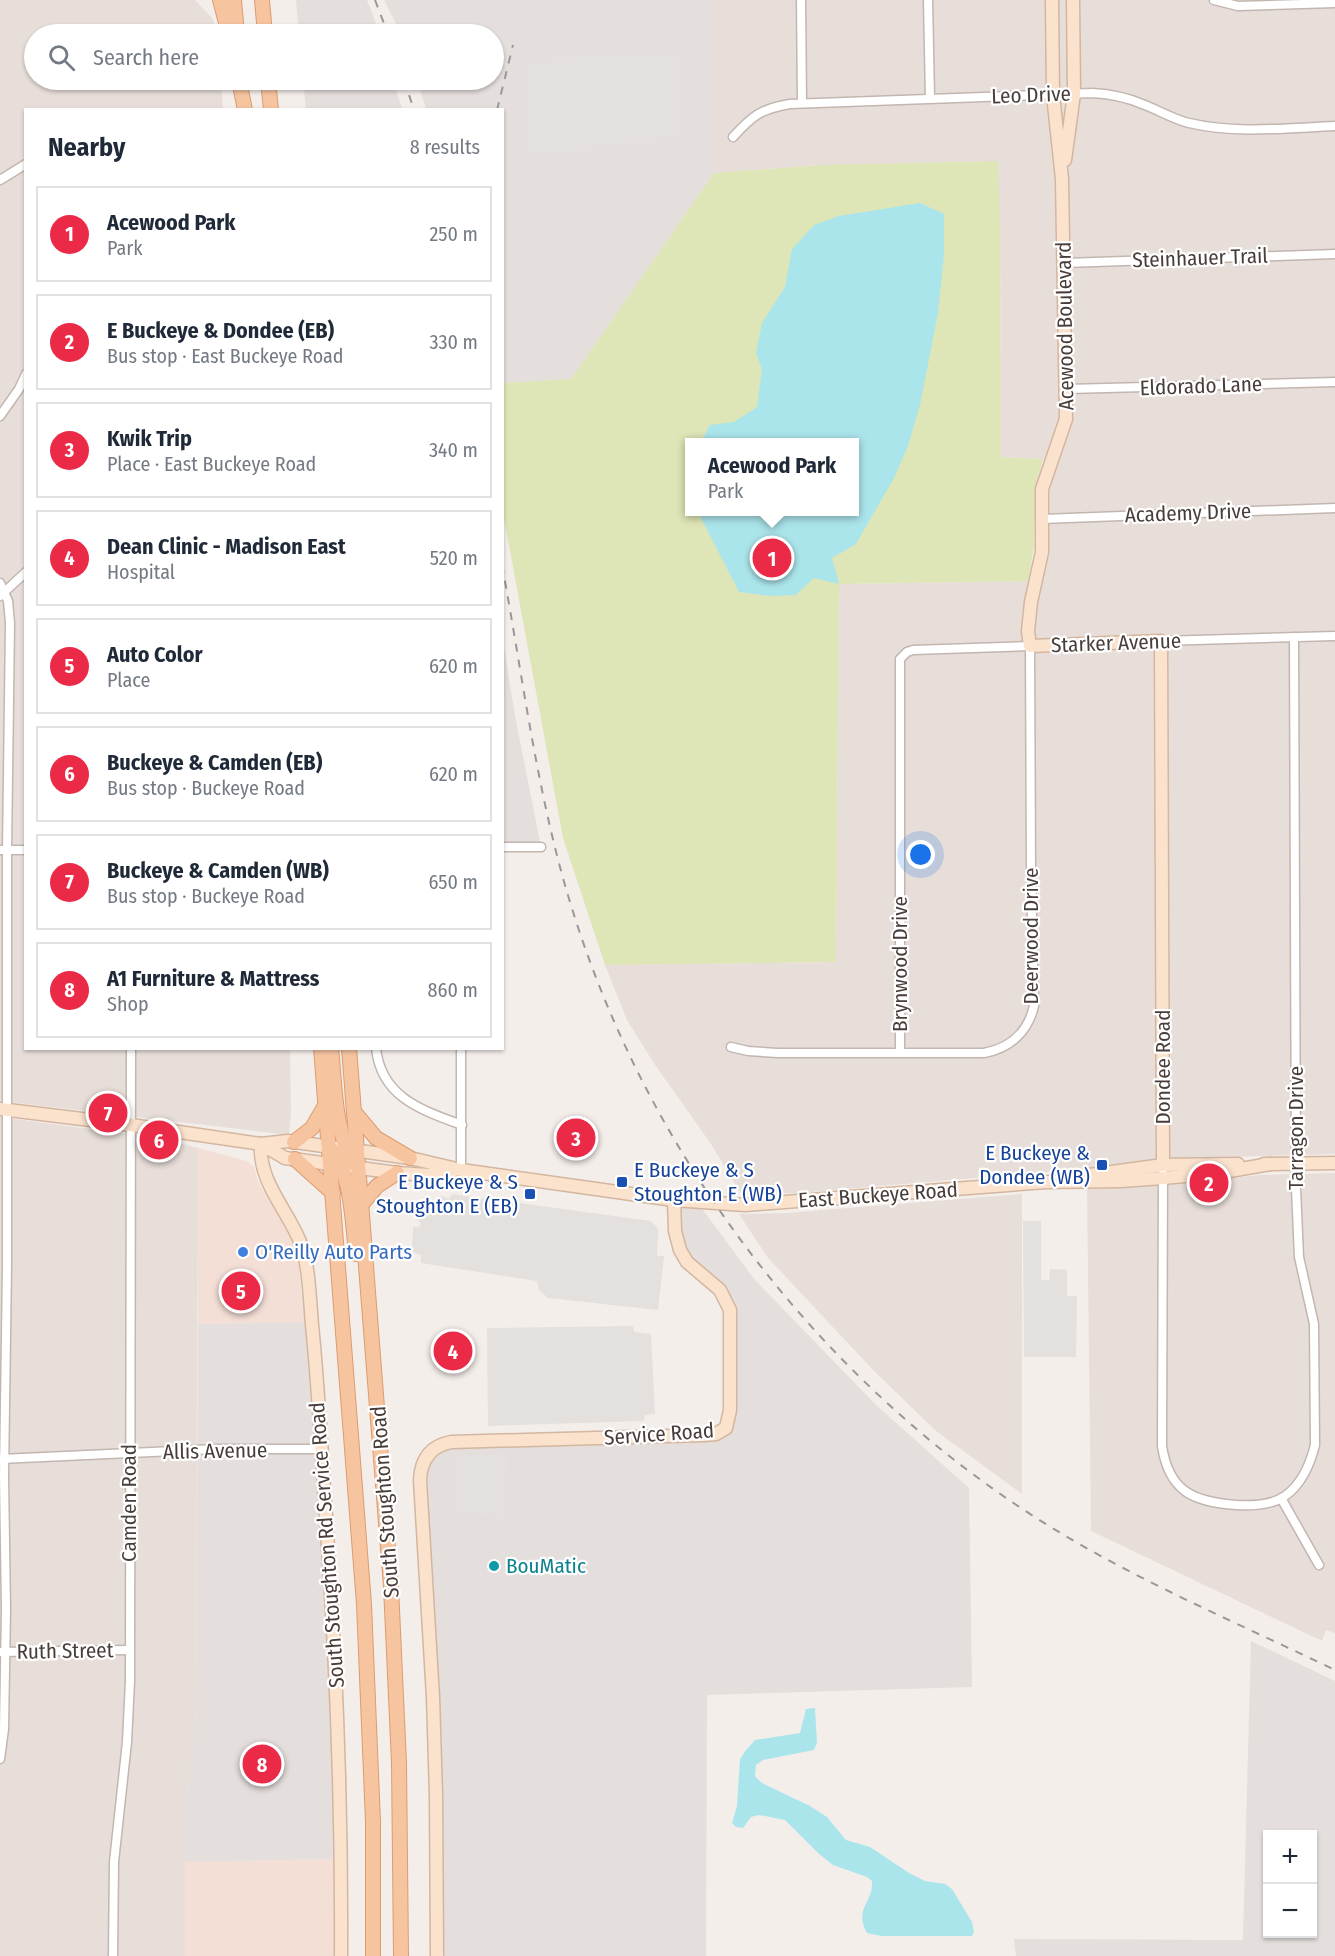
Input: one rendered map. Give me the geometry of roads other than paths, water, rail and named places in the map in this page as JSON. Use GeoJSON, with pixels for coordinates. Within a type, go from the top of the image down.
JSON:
{"type":"FeatureCollection","features":[{"type":"Feature","properties":{"kind":"main road"},"geometry":{"type":"LineString","coordinates":[[220,0],[226,24]]}},
{"type":"Feature","properties":{"kind":"main road"},"geometry":{"type":"LineString","coordinates":[[234,0],[236,24]]}},
{"type":"Feature","properties":{"kind":"main road"},"geometry":{"type":"LineString","coordinates":[[262,0],[264,24]]}},
{"type":"Feature","properties":{"kind":"main road"},"geometry":{"type":"LineString","coordinates":[[242,90],[245,108]]}},
{"type":"Feature","properties":{"kind":"main road"},"geometry":{"type":"LineString","coordinates":[[269,90],[271,108]]}},
{"type":"Feature","properties":{"kind":"main road","name":"South Stoughton Road"},"geometry":{"type":"LineString","coordinates":[[321,1050],[329,1147],[336,1165],[333,1193],[369,1690],[373,1822],[373,1956]]}},
{"type":"Feature","properties":{"kind":"main road"},"geometry":{"type":"LineString","coordinates":[[331,1050],[337,1104],[358,1168]]}},
{"type":"Feature","properties":{"kind":"main road"},"geometry":{"type":"LineString","coordinates":[[349,1050],[355,1113],[352,1150]]}},
{"type":"Feature","properties":{"kind":"main road"},"geometry":{"type":"LineString","coordinates":[[294,1142],[312,1128],[326,1104]]}},
{"type":"Feature","properties":{"kind":"main road"},"geometry":{"type":"LineString","coordinates":[[355,1113],[375,1138],[410,1158]]}},
{"type":"Feature","properties":{"kind":"main road"},"geometry":{"type":"LineString","coordinates":[[295,1159],[333,1193]]}},
{"type":"Feature","properties":{"kind":"main road"},"geometry":{"type":"LineString","coordinates":[[336,1165],[345,1178],[352,1223],[369,1388],[379,1414]]}},
{"type":"Feature","properties":{"kind":"main road","name":"South Stoughton Road"},"geometry":{"type":"LineString","coordinates":[[358,1168],[379,1414],[397,1697],[400,1956]]}},
{"type":"Feature","properties":{"kind":"main road"},"geometry":{"type":"LineString","coordinates":[[361,1206],[384,1179],[397,1173]]}},
{"type":"Feature","properties":{"kind":"street"},"geometry":{"type":"LineString","coordinates":[[801,0],[802,102]]}},
{"type":"Feature","properties":{"kind":"street"},"geometry":{"type":"LineString","coordinates":[[928,0],[930,98]]}},
{"type":"Feature","properties":{"kind":"street","name":"Acewood Boulevard"},"geometry":{"type":"LineString","coordinates":[[1030,646],[1028,631],[1031,602],[1042,552],[1042,489],[1066,419],[1065,263],[1062,179],[1053,95],[1052,0]]}},
{"type":"Feature","properties":{"kind":"street","name":"Acewood Boulevard"},"geometry":{"type":"LineString","coordinates":[[1062,179],[1074,94],[1073,0]]}},
{"type":"Feature","properties":{"kind":"street"},"geometry":{"type":"LineString","coordinates":[[1214,0],[1238,6],[1335,3]]}},
{"type":"Feature","properties":{"kind":"street","name":"Leo Drive"},"geometry":{"type":"LineString","coordinates":[[733,136],[756,113],[768,108],[802,102],[1074,94],[1110,94],[1142,104],[1185,122],[1225,128],[1335,126]]}},
{"type":"Feature","properties":{"kind":"street"},"geometry":{"type":"LineString","coordinates":[[0,180],[24,165]]}},
{"type":"Feature","properties":{"kind":"street","name":"Steinhauer Trail"},"geometry":{"type":"LineString","coordinates":[[1065,263],[1335,254]]}},
{"type":"Feature","properties":{"kind":"street"},"geometry":{"type":"LineString","coordinates":[[0,416],[24,378]]}},
{"type":"Feature","properties":{"kind":"street","name":"Eldorado Lane"},"geometry":{"type":"LineString","coordinates":[[1067,389],[1335,382]]}},
{"type":"Feature","properties":{"kind":"street","name":"Academy Drive"},"geometry":{"type":"LineString","coordinates":[[1042,519],[1335,507]]}},
{"type":"Feature","properties":{"kind":"street"},"geometry":{"type":"LineString","coordinates":[[0,1759],[4,1729],[3,1110],[8,959],[3,850],[10,623],[8,600],[2,590],[24,574]]}},
{"type":"Feature","properties":{"kind":"street","name":"Starker Avenue"},"geometry":{"type":"LineString","coordinates":[[900,659],[913,650],[1335,636]]}},
{"type":"Feature","properties":{"kind":"street","name":"Tarragon Drive"},"geometry":{"type":"LineString","coordinates":[[1281,1498],[1294,1488],[1305,1474],[1311,1463],[1315,1446],[1314,1324],[1299,1257],[1296,1164],[1294,637]]}},
{"type":"Feature","properties":{"kind":"street","name":"Dondee Road"},"geometry":{"type":"LineString","coordinates":[[1161,641],[1164,1165],[1162,1446],[1165,1463],[1171,1477],[1192,1497],[1211,1503],[1244,1506],[1281,1498]]}},
{"type":"Feature","properties":{"kind":"street","name":"Deerwood Drive"},"geometry":{"type":"LineString","coordinates":[[731,1047],[777,1053],[992,1052],[1017,1037],[1026,1026],[1034,1006],[1030,646]]}},
{"type":"Feature","properties":{"kind":"street","name":"Brynwood Drive"},"geometry":{"type":"LineString","coordinates":[[900,659],[900,1052]]}},
{"type":"Feature","properties":{"kind":"street"},"geometry":{"type":"LineString","coordinates":[[504,847],[541,847]]}},
{"type":"Feature","properties":{"kind":"street"},"geometry":{"type":"LineString","coordinates":[[3,850],[24,850]]}},
{"type":"Feature","properties":{"kind":"street","name":"Camden Road"},"geometry":{"type":"LineString","coordinates":[[112,1956],[114,1862],[127,1742],[129,1650],[131,1050]]}},
{"type":"Feature","properties":{"kind":"street"},"geometry":{"type":"LineString","coordinates":[[376,1050],[381,1074],[394,1092],[437,1116],[462,1125]]}},
{"type":"Feature","properties":{"kind":"street"},"geometry":{"type":"LineString","coordinates":[[461,1050],[461,1170]]}},
{"type":"Feature","properties":{"kind":"street"},"geometry":{"type":"LineString","coordinates":[[3,1110],[261,1144]]}},
{"type":"Feature","properties":{"kind":"street","name":"East Buckeye Road"},"geometry":{"type":"LineString","coordinates":[[261,1144],[294,1142],[410,1158],[461,1170],[674,1200],[745,1206],[1046,1182],[1164,1165],[1335,1163]]}},
{"type":"Feature","properties":{"kind":"street","name":"East Buckeye Road"},"geometry":{"type":"LineString","coordinates":[[261,1144],[285,1158],[358,1168],[429,1175],[461,1170]]}},
{"type":"Feature","properties":{"kind":"street","name":"South Stoughton Rd Service Road"},"geometry":{"type":"LineString","coordinates":[[261,1144],[264,1174],[290,1219],[303,1250],[312,1327],[337,1686],[341,1956]]}},
{"type":"Feature","properties":{"kind":"street","name":"East Buckeye Road"},"geometry":{"type":"LineString","coordinates":[[1046,1182],[1163,1178],[1218,1173],[1270,1164]]}},
{"type":"Feature","properties":{"kind":"street","name":"Service Road"},"geometry":{"type":"LineString","coordinates":[[451,1442],[704,1435],[716,1434],[726,1428],[730,1410],[730,1310],[720,1290],[687,1262],[680,1250],[675,1231],[674,1200]]}},
{"type":"Feature","properties":{"kind":"street","name":"South Stoughton Road"},"geometry":{"type":"LineString","coordinates":[[437,1956],[433,1697],[420,1480],[422,1466],[429,1453],[438,1445],[451,1442]]}},
{"type":"Feature","properties":{"kind":"street","name":"Allis Avenue"},"geometry":{"type":"LineString","coordinates":[[2,1459],[129,1455],[217,1449],[321,1449]]}},
{"type":"Feature","properties":{"kind":"street"},"geometry":{"type":"LineString","coordinates":[[1281,1498],[1319,1565]]}},
{"type":"Feature","properties":{"kind":"street","name":"Ruth Street"},"geometry":{"type":"LineString","coordinates":[[3,1652],[129,1650]]}},
{"type":"Feature","properties":{"kind":"water"},"geometry":{"type":"Polygon","coordinates":[[[920,203],[944,214],[944,255],[938,313],[920,405],[908,446],[894,478],[856,544],[832,558],[839,584],[814,578],[796,595],[771,596],[739,592],[700,516],[859,516],[859,438],[703,438],[710,425],[734,422],[757,407],[762,369],[756,353],[762,323],[785,287],[792,249],[814,225],[839,216],[920,203]]]}},
{"type":"Feature","properties":{"kind":"water"},"geometry":{"type":"Polygon","coordinates":[[[815,1708],[817,1743],[814,1750],[763,1760],[756,1765],[755,1776],[762,1783],[810,1806],[827,1817],[846,1840],[870,1847],[925,1881],[945,1884],[952,1889],[972,1922],[974,1932],[972,1936],[881,1936],[867,1933],[862,1918],[872,1888],[872,1881],[867,1877],[833,1865],[785,1820],[759,1815],[751,1817],[743,1828],[736,1827],[732,1823],[737,1806],[740,1759],[746,1750],[755,1740],[800,1733],[806,1709],[815,1708]]]}},
{"type":"Feature","properties":{"kind":"railway"},"geometry":{"type":"LineString","coordinates":[[375,0],[384,24]]}},
{"type":"Feature","properties":{"kind":"railway"},"geometry":{"type":"LineString","coordinates":[[504,82],[513,45]]}},
{"type":"Feature","properties":{"kind":"railway"},"geometry":{"type":"LineString","coordinates":[[407,90],[413,108]]}},
{"type":"Feature","properties":{"kind":"railway"},"geometry":{"type":"LineString","coordinates":[[497,108],[502,90]]}},
{"type":"Feature","properties":{"kind":"railway"},"geometry":{"type":"LineString","coordinates":[[504,576],[541,787],[575,918],[607,1005],[647,1089],[693,1170],[746,1247],[805,1320],[870,1387],[940,1449],[1015,1504],[1131,1572],[1335,1670]]}},
{"type":"Feature","properties":{"kind":"place","name":"Acewood Park"},"geometry":{"type":"Point","coordinates":[772,558]}},
{"type":"Feature","properties":{"kind":"place","name":"Buckeye & Camden (WB)"},"geometry":{"type":"Point","coordinates":[108,1113]}},
{"type":"Feature","properties":{"kind":"place","name":"Kwik Trip"},"geometry":{"type":"Point","coordinates":[576,1138]}},
{"type":"Feature","properties":{"kind":"place","name":"Buckeye & Camden (EB)"},"geometry":{"type":"Point","coordinates":[159,1140]}},
{"type":"Feature","properties":{"kind":"place","name":"E Buckeye & Dondee (WB)"},"geometry":{"type":"Point","coordinates":[1102,1165]}},
{"type":"Feature","properties":{"kind":"place","name":"E Buckeye & S Stoughton E (WB)"},"geometry":{"type":"Point","coordinates":[622,1182]}},
{"type":"Feature","properties":{"kind":"place","name":"E Buckeye & Dondee (EB)"},"geometry":{"type":"Point","coordinates":[1209,1183]}},
{"type":"Feature","properties":{"kind":"place","name":"E Buckeye & S Stoughton E (EB)"},"geometry":{"type":"Point","coordinates":[530,1194]}},
{"type":"Feature","properties":{"kind":"place","name":"O'Reilly Auto Parts"},"geometry":{"type":"Point","coordinates":[243,1252]}},
{"type":"Feature","properties":{"kind":"place","name":"Auto Color"},"geometry":{"type":"Point","coordinates":[241,1291]}},
{"type":"Feature","properties":{"kind":"place","name":"Dean Clinic - Madison East"},"geometry":{"type":"Point","coordinates":[453,1351]}},
{"type":"Feature","properties":{"kind":"place","name":"BouMatic"},"geometry":{"type":"Point","coordinates":[494,1566]}},
{"type":"Feature","properties":{"kind":"place","name":"A1 Furniture & Mattress"},"geometry":{"type":"Point","coordinates":[262,1764]}}]}
